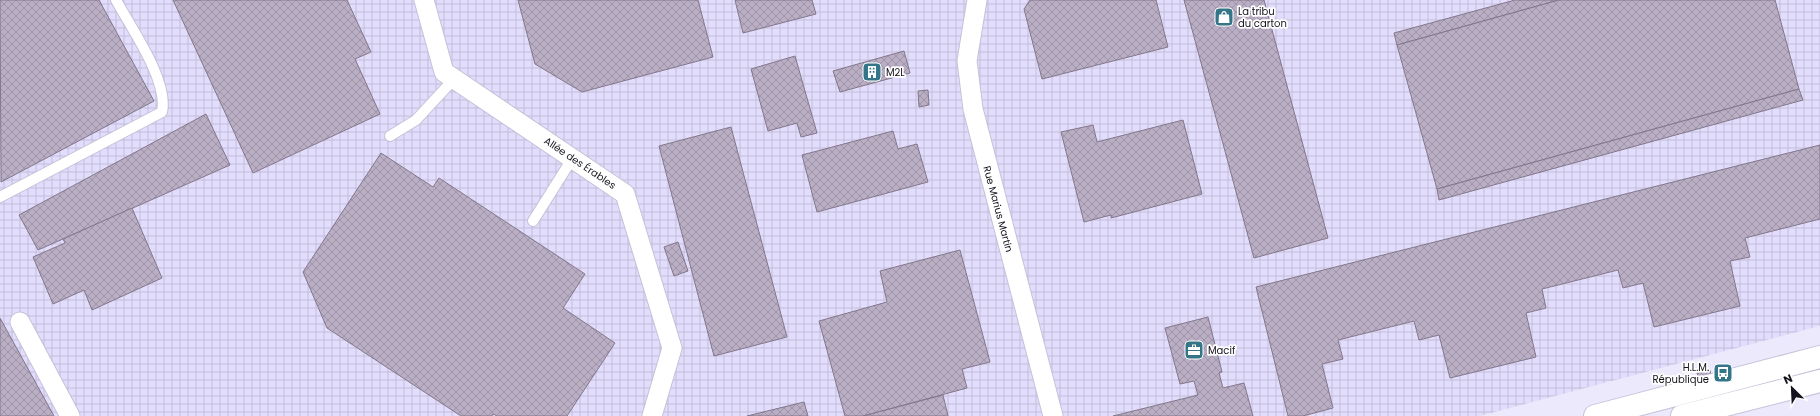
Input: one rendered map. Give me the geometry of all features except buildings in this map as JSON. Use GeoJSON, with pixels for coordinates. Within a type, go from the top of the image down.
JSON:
{"type":"FeatureCollection","features":[{"type":"Feature","properties":{"kind":"main road"},"geometry":{"type":"LineString","coordinates":[[1595,416],[1820,357]]}},
{"type":"Feature","properties":{"kind":"main road"},"geometry":{"type":"LineString","coordinates":[[1682,416],[1820,381]]}},
{"type":"Feature","properties":{"kind":"street","name":"Allée des Érables"},"geometry":{"type":"LineString","coordinates":[[424,0],[444,72],[625,194],[672,348],[652,416]]}},
{"type":"Feature","properties":{"kind":"street","name":"Rue Marius Martin"},"geometry":{"type":"LineString","coordinates":[[977,0],[967,61],[973,109],[1054,416]]}},
{"type":"Feature","properties":{"kind":"street"},"geometry":{"type":"LineString","coordinates":[[20,322],[70,416]]}},
{"type":"Feature","properties":{"kind":"lane"},"geometry":{"type":"LineString","coordinates":[[0,197],[162,112],[164,103],[159,79],[116,0]]}},
{"type":"Feature","properties":{"kind":"lane"},"geometry":{"type":"LineString","coordinates":[[390,136],[416,120],[454,78]]}},
{"type":"Feature","properties":{"kind":"lane"},"geometry":{"type":"LineString","coordinates":[[534,220],[572,159]]}},
{"type":"Feature","properties":{"kind":"shaded area"},"geometry":{"type":"Polygon","coordinates":[[[0,0],[1820,0],[1820,326],[1480,416],[0,416],[0,0]]]}},
{"type":"Feature","properties":{"kind":"place","name":"La tribu du carton"},"geometry":{"type":"Point","coordinates":[1224,17]}},
{"type":"Feature","properties":{"kind":"place","name":"M2L"},"geometry":{"type":"Point","coordinates":[872,72]}},
{"type":"Feature","properties":{"kind":"place","name":"Macif"},"geometry":{"type":"Point","coordinates":[1194,350]}},
{"type":"Feature","properties":{"kind":"place","name":"H.L.M. République"},"geometry":{"type":"Point","coordinates":[1723,373]}}]}
